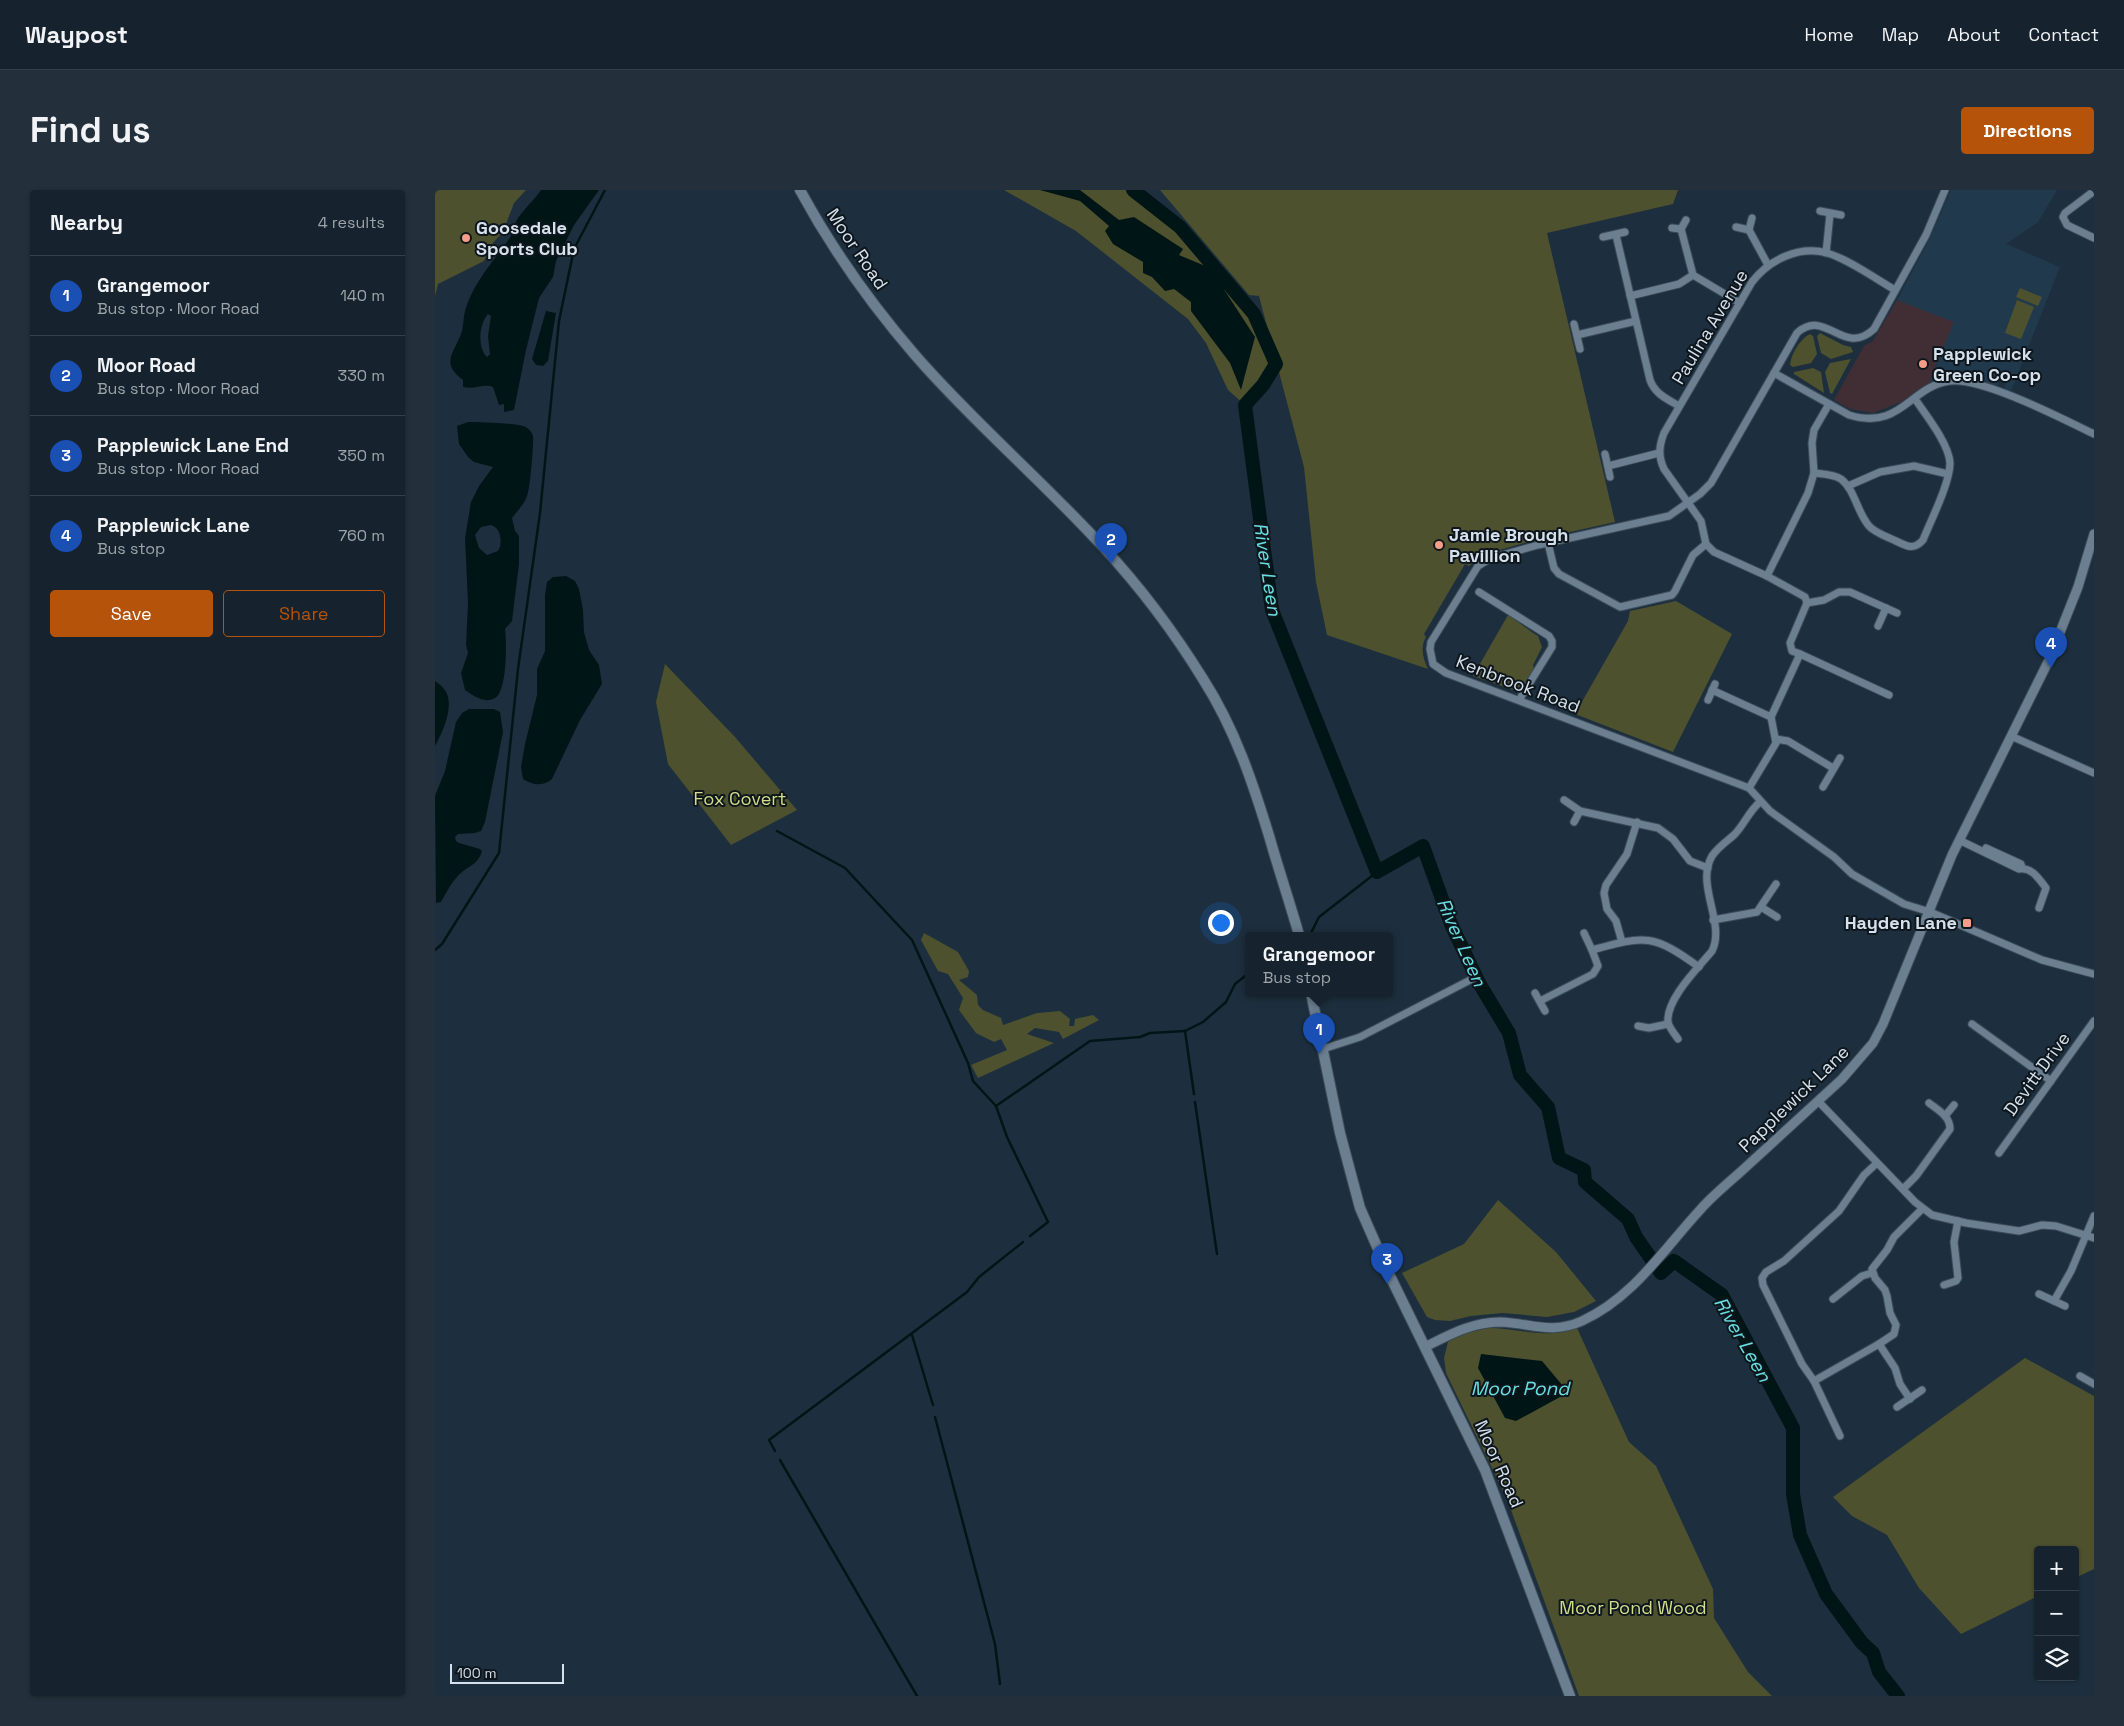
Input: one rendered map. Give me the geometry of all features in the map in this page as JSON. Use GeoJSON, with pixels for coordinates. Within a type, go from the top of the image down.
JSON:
{"type":"FeatureCollection","features":[{"type":"Feature","properties":{"kind":"main road","name":"Moor Road"},"geometry":{"type":"LineString","coordinates":[[800,190],[837,251],[898,335],[966,410],[1103,546],[1153,605],[1191,659],[1224,716],[1249,772],[1298,932]]}},
{"type":"Feature","properties":{"kind":"main road","name":"Moor Road"},"geometry":{"type":"LineString","coordinates":[[1312,997],[1340,1133],[1355,1193],[1370,1233],[1485,1470],[1570,1696]]}},
{"type":"Feature","properties":{"kind":"street","name":"Kenbrook Road"},"geometry":{"type":"LineString","coordinates":[[1749,788],[1439,669],[1433,664],[1430,649],[1431,642],[1478,566],[1491,558],[1548,543],[1669,516],[1711,483],[1797,333],[1808,326],[1823,326],[1847,339],[1858,339],[1867,335],[1874,328],[1926,235],[1945,190]]}},
{"type":"Feature","properties":{"kind":"street"},"geometry":{"type":"LineString","coordinates":[[2094,191],[2065,213],[2063,220],[2070,227],[2094,238]]}},
{"type":"Feature","properties":{"kind":"street"},"geometry":{"type":"LineString","coordinates":[[1820,211],[1841,215]]}},
{"type":"Feature","properties":{"kind":"street"},"geometry":{"type":"LineString","coordinates":[[1826,253],[1830,214]]}},
{"type":"Feature","properties":{"kind":"street"},"geometry":{"type":"LineString","coordinates":[[1752,218],[1749,230],[1768,265]]}},
{"type":"Feature","properties":{"kind":"street"},"geometry":{"type":"LineString","coordinates":[[1686,220],[1681,229],[1693,275],[1740,303]]}},
{"type":"Feature","properties":{"kind":"street"},"geometry":{"type":"LineString","coordinates":[[1736,227],[1749,230]]}},
{"type":"Feature","properties":{"kind":"street"},"geometry":{"type":"LineString","coordinates":[[1672,228],[1681,229]]}},
{"type":"Feature","properties":{"kind":"street"},"geometry":{"type":"LineString","coordinates":[[1603,238],[1625,232]]}},
{"type":"Feature","properties":{"kind":"street"},"geometry":{"type":"LineString","coordinates":[[1616,234],[1653,388],[1658,394],[1679,406]]}},
{"type":"Feature","properties":{"kind":"street","name":"Paulina Avenue"},"geometry":{"type":"LineString","coordinates":[[1659,453],[1664,433],[1679,406],[1752,282],[1768,265],[1791,254],[1803,252],[1826,253],[1895,290]]}},
{"type":"Feature","properties":{"kind":"street"},"geometry":{"type":"LineString","coordinates":[[1630,296],[1679,284],[1693,275]]}},
{"type":"Feature","properties":{"kind":"street"},"geometry":{"type":"LineString","coordinates":[[1577,335],[1636,321]]}},
{"type":"Feature","properties":{"kind":"street"},"geometry":{"type":"LineString","coordinates":[[1574,324],[1580,349]]}},
{"type":"Feature","properties":{"kind":"street"},"geometry":{"type":"LineString","coordinates":[[1774,372],[1849,416],[1870,419],[1886,416],[1899,410],[1929,389],[1944,382],[1959,380],[1970,382],[2040,408],[2094,434]]}},
{"type":"Feature","properties":{"kind":"street"},"geometry":{"type":"LineString","coordinates":[[1814,473],[1832,475],[1848,486],[1861,514],[1869,526],[1908,547],[1917,546],[1923,540],[1950,464],[1948,453],[1915,399]]}},
{"type":"Feature","properties":{"kind":"street"},"geometry":{"type":"LineString","coordinates":[[1767,576],[1803,504],[1814,473],[1812,443],[1814,430],[1829,404]]}},
{"type":"Feature","properties":{"kind":"street"},"geometry":{"type":"LineString","coordinates":[[1608,466],[1659,453],[1664,469],[1701,520],[1706,544],[1714,552],[1767,576],[1805,597],[1807,603],[1790,643],[1792,651],[1889,695]]}},
{"type":"Feature","properties":{"kind":"street"},"geometry":{"type":"LineString","coordinates":[[1605,454],[1610,478]]}},
{"type":"Feature","properties":{"kind":"street"},"geometry":{"type":"LineString","coordinates":[[1848,486],[1880,472],[1914,466],[1948,474]]}},
{"type":"Feature","properties":{"kind":"street","name":"Papplewick Lane"},"geometry":{"type":"LineString","coordinates":[[1425,1347],[1455,1332],[1477,1325],[1500,1322],[1554,1329],[1567,1327],[1596,1313],[1630,1289],[1700,1209],[1859,1062],[1877,1036],[1900,988],[1960,838],[2057,642],[2078,587],[2094,534]]}},
{"type":"Feature","properties":{"kind":"street"},"geometry":{"type":"LineString","coordinates":[[1548,543],[1554,568],[1559,574],[1620,607],[1672,595],[1693,555],[1706,544]]}},
{"type":"Feature","properties":{"kind":"street"},"geometry":{"type":"LineString","coordinates":[[1479,592],[1549,636],[1552,641],[1552,647],[1519,700]]}},
{"type":"Feature","properties":{"kind":"street"},"geometry":{"type":"LineString","coordinates":[[1807,603],[1824,600],[1839,592],[1850,592],[1897,613]]}},
{"type":"Feature","properties":{"kind":"street"},"geometry":{"type":"LineString","coordinates":[[1878,626],[1885,608]]}},
{"type":"Feature","properties":{"kind":"street"},"geometry":{"type":"LineString","coordinates":[[1800,654],[1771,717],[1777,740],[1749,788],[1760,802],[1785,823],[1834,857],[1852,874],[1904,904],[1929,912],[2033,957],[2062,967],[2094,974]]}},
{"type":"Feature","properties":{"kind":"street"},"geometry":{"type":"LineString","coordinates":[[1708,700],[1714,687],[1771,717]]}},
{"type":"Feature","properties":{"kind":"street"},"geometry":{"type":"LineString","coordinates":[[2011,736],[2094,772]]}},
{"type":"Feature","properties":{"kind":"street"},"geometry":{"type":"LineString","coordinates":[[1777,740],[1788,742],[1833,768]]}},
{"type":"Feature","properties":{"kind":"street"},"geometry":{"type":"LineString","coordinates":[[1823,786],[1840,758]]}},
{"type":"Feature","properties":{"kind":"street"},"geometry":{"type":"LineString","coordinates":[[1564,800],[1580,811],[1637,822],[1664,832],[1673,839],[1690,861],[1708,868]]}},
{"type":"Feature","properties":{"kind":"street"},"geometry":{"type":"LineString","coordinates":[[1678,1039],[1668,1024],[1672,1001],[1714,947],[1716,935],[1707,885],[1708,868],[1712,857],[1721,845],[1735,834],[1754,806],[1760,802]]}},
{"type":"Feature","properties":{"kind":"street"},"geometry":{"type":"LineString","coordinates":[[1574,822],[1580,811]]}},
{"type":"Feature","properties":{"kind":"street"},"geometry":{"type":"LineString","coordinates":[[1622,942],[1616,921],[1607,908],[1604,893],[1606,885],[1627,854],[1637,822]]}},
{"type":"Feature","properties":{"kind":"street"},"geometry":{"type":"LineString","coordinates":[[1960,838],[2021,864],[2023,868],[2037,875],[2045,888],[2039,908]]}},
{"type":"Feature","properties":{"kind":"street"},"geometry":{"type":"LineString","coordinates":[[1713,920],[1757,912],[1776,884]]}},
{"type":"Feature","properties":{"kind":"street"},"geometry":{"type":"LineString","coordinates":[[1761,907],[1777,917]]}},
{"type":"Feature","properties":{"kind":"street"},"geometry":{"type":"LineString","coordinates":[[1540,1002],[1593,974],[1598,966],[1584,933]]}},
{"type":"Feature","properties":{"kind":"street"},"geometry":{"type":"LineString","coordinates":[[1592,950],[1622,942],[1655,940],[1699,967]]}},
{"type":"Feature","properties":{"kind":"street"},"geometry":{"type":"LineString","coordinates":[[1323,1049],[1360,1037],[1474,978]]}},
{"type":"Feature","properties":{"kind":"street"},"geometry":{"type":"LineString","coordinates":[[1535,993],[1545,1011]]}},
{"type":"Feature","properties":{"kind":"street","name":"Devitt Drive"},"geometry":{"type":"LineString","coordinates":[[1999,1153],[2008,1147],[2051,1081],[2094,1021]]}},
{"type":"Feature","properties":{"kind":"street"},"geometry":{"type":"LineString","coordinates":[[1638,1026],[1649,1028],[1668,1024]]}},
{"type":"Feature","properties":{"kind":"street"},"geometry":{"type":"LineString","coordinates":[[1972,1024],[2051,1081]]}},
{"type":"Feature","properties":{"kind":"street"},"geometry":{"type":"LineString","coordinates":[[1818,1101],[1922,1209],[1932,1215],[2019,1231],[2042,1225],[2056,1226],[2094,1238]]}},
{"type":"Feature","properties":{"kind":"street"},"geometry":{"type":"LineString","coordinates":[[1903,1189],[1916,1176],[1950,1129],[1950,1122],[1929,1103]]}},
{"type":"Feature","properties":{"kind":"street"},"geometry":{"type":"LineString","coordinates":[[1945,1116],[1954,1105]]}},
{"type":"Feature","properties":{"kind":"street"},"geometry":{"type":"LineString","coordinates":[[1840,1436],[1814,1381],[1791,1342],[1763,1285],[1762,1278],[1767,1272],[1784,1261],[1839,1211],[1864,1176],[1877,1162]]}},
{"type":"Feature","properties":{"kind":"street"},"geometry":{"type":"LineString","coordinates":[[1872,1273],[1875,1263],[1887,1250],[1894,1237],[1922,1209]]}},
{"type":"Feature","properties":{"kind":"street"},"geometry":{"type":"LineString","coordinates":[[2054,1301],[2071,1271],[2094,1216]]}},
{"type":"Feature","properties":{"kind":"street"},"geometry":{"type":"LineString","coordinates":[[1944,1285],[1956,1282],[1958,1278],[1953,1242],[1958,1221]]}},
{"type":"Feature","properties":{"kind":"street"},"geometry":{"type":"LineString","coordinates":[[1814,1381],[1894,1334],[1896,1325],[1890,1313],[1885,1290],[1872,1273]]}},
{"type":"Feature","properties":{"kind":"street"},"geometry":{"type":"LineString","coordinates":[[1833,1299],[1862,1276],[1872,1273]]}},
{"type":"Feature","properties":{"kind":"street"},"geometry":{"type":"LineString","coordinates":[[2039,1294],[2065,1306]]}},
{"type":"Feature","properties":{"kind":"street"},"geometry":{"type":"LineString","coordinates":[[1879,1344],[1895,1368],[1900,1384],[1909,1399]]}},
{"type":"Feature","properties":{"kind":"street"},"geometry":{"type":"LineString","coordinates":[[2080,1376],[2094,1383]]}},
{"type":"Feature","properties":{"kind":"street"},"geometry":{"type":"LineString","coordinates":[[1897,1407],[1922,1390]]}},
{"type":"Feature","properties":{"kind":"shaded area"},"geometry":{"type":"Polygon","coordinates":[[[1951,190],[2057,190],[2038,222],[2006,244],[2060,267],[2011,391],[2004,388],[2006,383],[1999,380],[1997,386],[1963,375],[1930,380],[1954,322],[1897,300],[1930,238],[1951,190]]]}},
{"type":"Feature","properties":{"kind":"shaded area"},"geometry":{"type":"Polygon","coordinates":[[[1897,300],[1955,322],[1930,380],[1932,381],[1901,402],[1873,413],[1850,409],[1834,400],[1864,346],[1873,341],[1897,300]]]}},
{"type":"Feature","properties":{"kind":"green space","name":"Goosedale Sports Club"},"geometry":{"type":"Polygon","coordinates":[[[435,190],[526,190],[514,203],[503,232],[493,243],[484,261],[438,284],[435,296],[435,190]]]}},
{"type":"Feature","properties":{"kind":"green space"},"geometry":{"type":"Polygon","coordinates":[[[1004,190],[1133,190],[1180,227],[1254,314],[1276,364],[1263,385],[1245,405],[1228,390],[1206,343],[1188,319],[1076,231],[1004,190]]]}},
{"type":"Feature","properties":{"kind":"green space"},"geometry":{"type":"Polygon","coordinates":[[[1160,190],[1678,190],[1673,204],[1547,233],[1615,522],[1538,539],[1485,554],[1469,566],[1465,564],[1424,634],[1426,637],[1423,653],[1428,669],[1327,635],[1316,582],[1304,467],[1259,296],[1249,295],[1160,190]]]}},
{"type":"Feature","properties":{"kind":"green space"},"geometry":{"type":"Polygon","coordinates":[[[2020,288],[2042,297],[2038,306],[2016,297],[2020,288]]]}},
{"type":"Feature","properties":{"kind":"green space"},"geometry":{"type":"Polygon","coordinates":[[[2017,300],[2034,307],[2021,339],[2005,333],[2017,300]]]}},
{"type":"Feature","properties":{"kind":"green space"},"geometry":{"type":"Polygon","coordinates":[[[1820,333],[1851,347],[1853,352],[1831,359],[1821,353],[1817,336],[1820,333]]]}},
{"type":"Feature","properties":{"kind":"green space"},"geometry":{"type":"Polygon","coordinates":[[[1810,334],[1813,336],[1817,354],[1811,363],[1793,367],[1790,365],[1794,352],[1803,339],[1810,334]]]}},
{"type":"Feature","properties":{"kind":"green space"},"geometry":{"type":"Polygon","coordinates":[[[1851,359],[1832,394],[1830,393],[1825,372],[1830,363],[1851,359]]]}},
{"type":"Feature","properties":{"kind":"green space"},"geometry":{"type":"Polygon","coordinates":[[[1813,368],[1821,372],[1824,393],[1794,374],[1794,372],[1813,368]]]}},
{"type":"Feature","properties":{"kind":"green space"},"geometry":{"type":"Polygon","coordinates":[[[1676,601],[1732,634],[1673,752],[1575,714],[1628,621],[1630,611],[1676,601]]]}},
{"type":"Feature","properties":{"kind":"green space"},"geometry":{"type":"Polygon","coordinates":[[[1508,615],[1538,636],[1542,647],[1533,665],[1534,669],[1523,686],[1516,691],[1473,676],[1508,615]]]}},
{"type":"Feature","properties":{"kind":"green space","name":"Fox Covert"},"geometry":{"type":"Polygon","coordinates":[[[665,664],[735,737],[797,810],[731,845],[668,764],[656,702],[665,664]]]}},
{"type":"Feature","properties":{"kind":"green space"},"geometry":{"type":"Polygon","coordinates":[[[924,933],[958,952],[969,971],[968,977],[959,980],[977,995],[978,1005],[983,1010],[1001,1018],[1003,1025],[1037,1013],[1060,1011],[1070,1019],[1069,1026],[1074,1026],[1075,1019],[1093,1015],[1099,1020],[1063,1039],[1059,1032],[1035,1028],[1027,1034],[1054,1043],[978,1078],[971,1065],[1007,1050],[1001,1039],[994,1042],[976,1033],[959,1010],[963,998],[948,974],[938,971],[921,940],[924,933]]]}},
{"type":"Feature","properties":{"kind":"green space"},"geometry":{"type":"Polygon","coordinates":[[[1498,1200],[1556,1252],[1596,1301],[1574,1312],[1547,1317],[1503,1313],[1471,1316],[1450,1321],[1435,1320],[1427,1317],[1402,1273],[1464,1244],[1498,1200]]]}},
{"type":"Feature","properties":{"kind":"green space","name":"Moor Pond Wood"},"geometry":{"type":"Polygon","coordinates":[[[1488,1328],[1555,1333],[1577,1328],[1629,1442],[1656,1466],[1713,1589],[1714,1618],[1748,1672],[1772,1696],[1579,1696],[1507,1499],[1446,1373],[1444,1358],[1448,1342],[1458,1335],[1488,1328]],[[1481,1354],[1560,1397],[1508,1359],[1481,1354]]]}},
{"type":"Feature","properties":{"kind":"green space"},"geometry":{"type":"Polygon","coordinates":[[[2025,1358],[2094,1396],[2094,1569],[2079,1576],[2079,1546],[2034,1546],[2034,1598],[1961,1634],[1919,1588],[1887,1535],[1852,1516],[1833,1497],[2025,1358]]]}},
{"type":"Feature","properties":{"kind":"water"},"geometry":{"type":"Polygon","coordinates":[[[541,190],[599,190],[574,225],[556,261],[553,277],[539,298],[514,410],[504,412],[504,404],[499,405],[493,387],[463,387],[463,380],[456,374],[450,363],[452,352],[463,328],[465,311],[473,290],[511,236],[519,217],[541,190]],[[488,314],[485,318],[480,336],[484,353],[487,357],[490,354],[488,336],[491,316],[488,314]]]}},
{"type":"Feature","properties":{"kind":"water"},"geometry":{"type":"Polygon","coordinates":[[[1040,190],[1080,190],[1119,220],[1134,217],[1183,249],[1179,255],[1210,268],[1255,337],[1241,390],[1230,363],[1191,311],[1191,302],[1174,289],[1165,291],[1152,277],[1143,273],[1143,262],[1113,244],[1105,231],[1109,226],[1080,201],[1040,190]]]}},
{"type":"Feature","properties":{"kind":"water"},"geometry":{"type":"Polygon","coordinates":[[[546,311],[556,313],[548,361],[543,366],[536,365],[532,359],[546,311]]]}},
{"type":"Feature","properties":{"kind":"water"},"geometry":{"type":"Polygon","coordinates":[[[468,422],[515,425],[526,427],[533,436],[528,492],[524,502],[512,518],[515,531],[519,536],[519,564],[512,621],[505,629],[506,655],[504,677],[499,694],[491,700],[483,700],[465,690],[461,673],[468,653],[466,645],[468,603],[465,538],[471,502],[479,486],[493,467],[474,462],[468,457],[459,444],[457,426],[468,422]],[[491,525],[481,527],[475,535],[479,548],[487,555],[498,551],[500,548],[499,532],[491,525]]]}},
{"type":"Feature","properties":{"kind":"water"},"geometry":{"type":"Polygon","coordinates":[[[566,576],[575,581],[579,589],[583,610],[584,632],[589,650],[599,665],[602,684],[580,720],[552,779],[549,782],[534,784],[523,779],[521,767],[537,695],[537,669],[545,651],[545,595],[547,582],[553,577],[566,576]]]}},
{"type":"Feature","properties":{"kind":"water"},"geometry":{"type":"Polygon","coordinates":[[[435,681],[444,689],[447,695],[449,709],[445,726],[435,746],[435,681]]]}},
{"type":"Feature","properties":{"kind":"water"},"geometry":{"type":"Polygon","coordinates":[[[469,709],[494,709],[500,712],[503,732],[485,822],[481,831],[458,834],[455,837],[459,843],[482,851],[478,860],[457,877],[441,902],[436,903],[435,796],[445,771],[456,722],[462,713],[469,709]]]}},
{"type":"Feature","properties":{"kind":"water","name":"Moor Pond"},"geometry":{"type":"Polygon","coordinates":[[[1481,1354],[1542,1361],[1563,1386],[1560,1397],[1516,1421],[1505,1418],[1478,1368],[1481,1354]]]}},
{"type":"Feature","properties":{"kind":"waterway"},"geometry":{"type":"LineString","coordinates":[[435,950],[442,944],[499,853],[518,669],[540,513],[559,321],[574,249],[605,190]]}},
{"type":"Feature","properties":{"kind":"waterway","name":"River Leen"},"geometry":{"type":"LineString","coordinates":[[1133,190],[1180,227],[1254,314],[1276,364],[1263,385],[1245,405],[1272,610],[1377,872],[1423,846],[1451,924],[1479,983],[1509,1033],[1520,1075],[1548,1107],[1559,1158],[1584,1170],[1585,1182],[1628,1219],[1636,1237],[1661,1273],[1674,1261],[1722,1295],[1793,1428],[1793,1494],[1800,1535],[1826,1594],[1862,1643],[1873,1653],[1879,1672],[1898,1696]]}},
{"type":"Feature","properties":{"kind":"waterway"},"geometry":{"type":"LineString","coordinates":[[777,831],[845,868],[912,940],[968,1063],[973,1081],[996,1106],[1007,1137],[1048,1222],[1030,1236]]}},
{"type":"Feature","properties":{"kind":"waterway"},"geometry":{"type":"LineString","coordinates":[[1312,932],[1319,917],[1377,872]]}},
{"type":"Feature","properties":{"kind":"waterway"},"geometry":{"type":"LineString","coordinates":[[996,1106],[1090,1041],[1140,1037],[1150,1033],[1185,1031],[1203,1022],[1226,1002],[1235,984],[1245,976]]}},
{"type":"Feature","properties":{"kind":"waterway"},"geometry":{"type":"LineString","coordinates":[[1185,1031],[1194,1094]]}},
{"type":"Feature","properties":{"kind":"waterway"},"geometry":{"type":"LineString","coordinates":[[1195,1102],[1217,1254]]}},
{"type":"Feature","properties":{"kind":"waterway"},"geometry":{"type":"LineString","coordinates":[[775,1451],[769,1440],[967,1292],[979,1277],[1023,1242]]}},
{"type":"Feature","properties":{"kind":"waterway"},"geometry":{"type":"LineString","coordinates":[[912,1335],[933,1405]]}},
{"type":"Feature","properties":{"kind":"waterway"},"geometry":{"type":"LineString","coordinates":[[935,1417],[995,1644],[1000,1684]]}},
{"type":"Feature","properties":{"kind":"waterway"},"geometry":{"type":"LineString","coordinates":[[780,1460],[917,1696]]}},
{"type":"Feature","properties":{"kind":"place","name":"Goosedale Sports Club"},"geometry":{"type":"Point","coordinates":[466,238]}},
{"type":"Feature","properties":{"kind":"place","name":"Papplewick Green Co-op"},"geometry":{"type":"Point","coordinates":[1923,364]}},
{"type":"Feature","properties":{"kind":"place","name":"Jamie Brough Pavillion"},"geometry":{"type":"Point","coordinates":[1439,545]}},
{"type":"Feature","properties":{"kind":"place","name":"Moor Road"},"geometry":{"type":"Point","coordinates":[1111,564]}},
{"type":"Feature","properties":{"kind":"place","name":"Papplewick Lane"},"geometry":{"type":"Point","coordinates":[2051,668]}},
{"type":"Feature","properties":{"kind":"place","name":"Hayden Lane"},"geometry":{"type":"Point","coordinates":[1967,923]}},
{"type":"Feature","properties":{"kind":"place","name":"Grangemoor"},"geometry":{"type":"Point","coordinates":[1319,1054]}},
{"type":"Feature","properties":{"kind":"place","name":"Papplewick Lane End"},"geometry":{"type":"Point","coordinates":[1387,1284]}}]}
